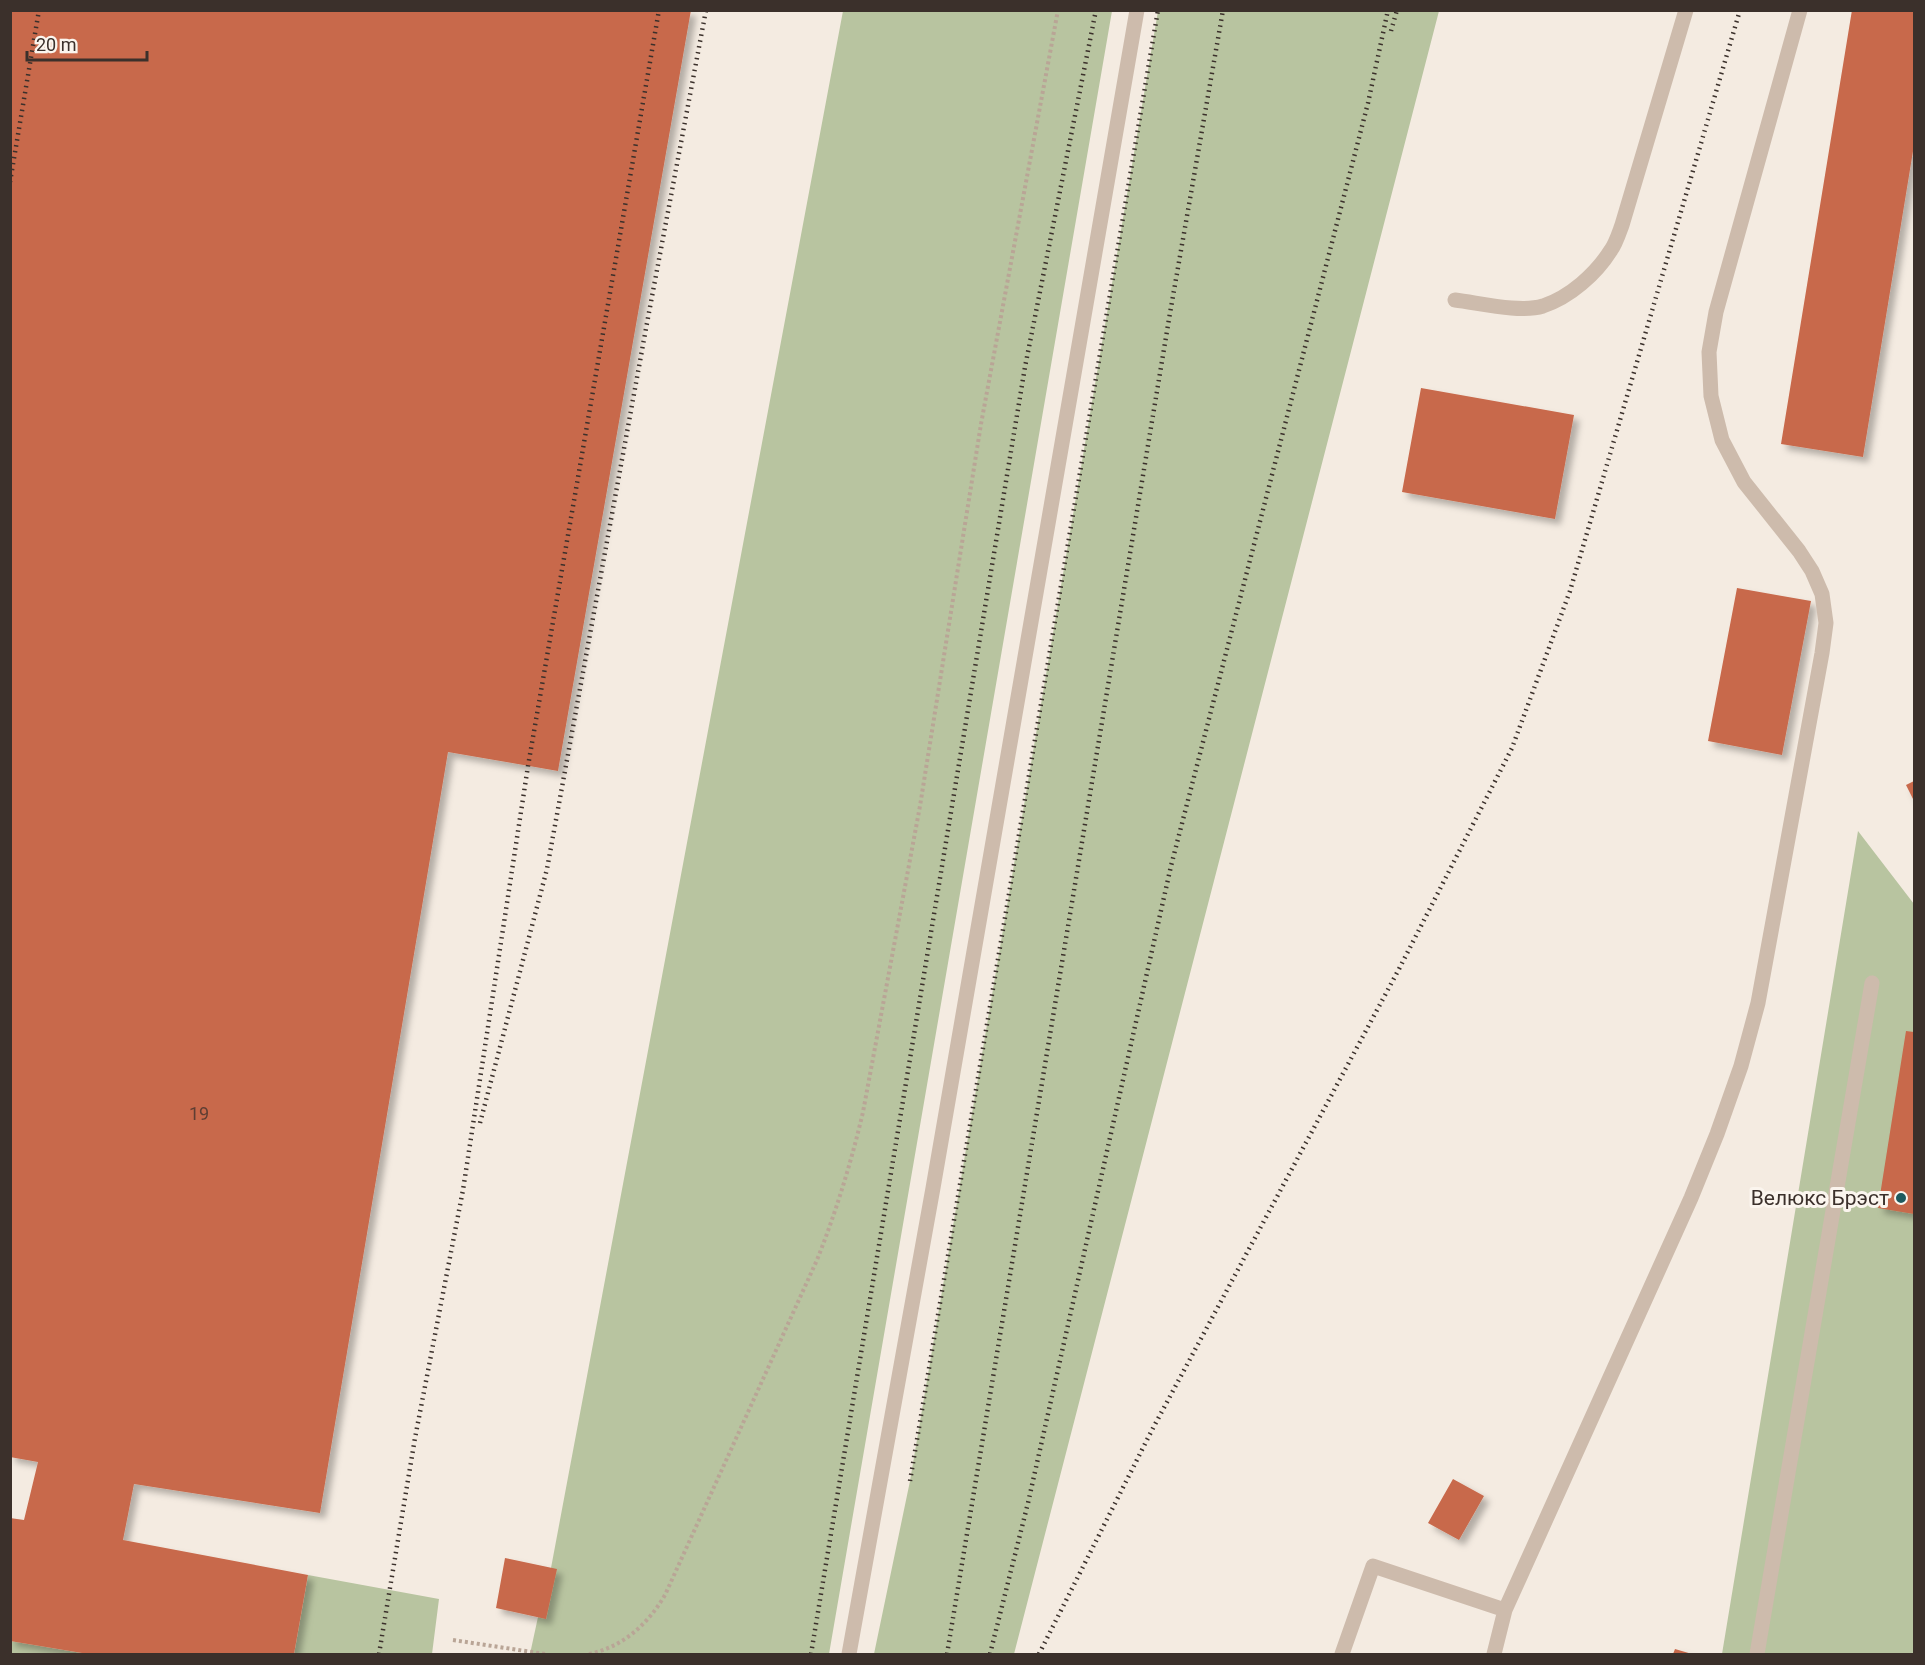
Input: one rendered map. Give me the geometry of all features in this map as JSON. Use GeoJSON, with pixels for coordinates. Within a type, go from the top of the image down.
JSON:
{"type":"FeatureCollection","features":[{"type":"Feature","properties":{"kind":"lane"},"geometry":{"type":"LineString","coordinates":[[849,1654],[933,1188],[1137,10]]}},
{"type":"Feature","properties":{"kind":"lane"},"geometry":{"type":"LineString","coordinates":[[1455,300],[1518,308],[1542,306],[1568,294],[1592,274],[1612,250],[1622,225],[1686,10]]}},
{"type":"Feature","properties":{"kind":"lane"},"geometry":{"type":"LineString","coordinates":[[1494,1654],[1505,1610],[1686,1209],[1717,1134],[1744,1055],[1770,945],[1826,623],[1822,594],[1812,571],[1799,551],[1744,482],[1722,440],[1711,396],[1709,352],[1716,312],[1800,10]]}},
{"type":"Feature","properties":{"kind":"lane"},"geometry":{"type":"LineString","coordinates":[[1757,1654],[1872,983]]}},
{"type":"Feature","properties":{"kind":"lane"},"geometry":{"type":"LineString","coordinates":[[1342,1654],[1373,1566],[1505,1610]]}},
{"type":"Feature","properties":{"kind":"path"},"geometry":{"type":"LineString","coordinates":[[589,1654],[598,1653],[639,1630],[654,1614],[665,1595],[817,1260],[837,1209],[853,1158],[920,806],[981,424],[1058,10]]}},
{"type":"Feature","properties":{"kind":"path"},"geometry":{"type":"LineString","coordinates":[[453,1640],[545,1654]]}},
{"type":"Feature","properties":{"kind":"green space"},"geometry":{"type":"Polygon","coordinates":[[[843,11],[1112,11],[829,1654],[530,1654],[538,1617],[546,1618],[551,1568],[843,11]]]}},
{"type":"Feature","properties":{"kind":"green space"},"geometry":{"type":"Polygon","coordinates":[[[1158,11],[1439,11],[1014,1654],[874,1654],[910,1481],[1158,11]]]}},
{"type":"Feature","properties":{"kind":"green space"},"geometry":{"type":"Polygon","coordinates":[[[1858,831],[1914,904],[1914,1654],[1722,1654],[1858,831]]]}},
{"type":"Feature","properties":{"kind":"green space"},"geometry":{"type":"Polygon","coordinates":[[[308,1575],[439,1599],[432,1654],[294,1654],[308,1575]]]}},
{"type":"Feature","properties":{"kind":"green space"},"geometry":{"type":"Polygon","coordinates":[[[11,1641],[88,1654],[11,1654],[11,1641]]]}},
{"type":"Feature","properties":{"kind":"building"},"geometry":{"type":"Polygon","coordinates":[[[10,10],[691,10],[558,771],[448,752],[320,1513],[134,1484],[123,1540],[308,1575],[294,1654],[88,1654],[10,1641],[10,1518],[24,1520],[38,1462],[10,1457],[10,10]]]}},
{"type":"Feature","properties":{"kind":"building"},"geometry":{"type":"Polygon","coordinates":[[[1852,10],[1914,10],[1914,145],[1863,457],[1781,444],[1852,10]]]}},
{"type":"Feature","properties":{"kind":"building"},"geometry":{"type":"Polygon","coordinates":[[[1421,388],[1574,415],[1555,519],[1402,492],[1421,388]]]}},
{"type":"Feature","properties":{"kind":"building"},"geometry":{"type":"Polygon","coordinates":[[[1737,588],[1811,601],[1782,755],[1708,741],[1737,588]]]}},
{"type":"Feature","properties":{"kind":"building"},"geometry":{"type":"Polygon","coordinates":[[[1914,781],[1914,801],[1906,785],[1914,781]]]}},
{"type":"Feature","properties":{"kind":"building"},"geometry":{"type":"Polygon","coordinates":[[[1906,1031],[1914,1032],[1914,1214],[1878,1208],[1906,1031]]]}},
{"type":"Feature","properties":{"kind":"building"},"geometry":{"type":"Polygon","coordinates":[[[1453,1479],[1484,1496],[1459,1540],[1428,1523],[1453,1479]]]}},
{"type":"Feature","properties":{"kind":"building"},"geometry":{"type":"Polygon","coordinates":[[[505,1558],[557,1569],[546,1619],[496,1608],[505,1558]]]}},
{"type":"Feature","properties":{"kind":"building"},"geometry":{"type":"Polygon","coordinates":[[[1675,1649],[1692,1654],[1673,1654],[1675,1649]]]}},
{"type":"Feature","properties":{"kind":"railway"},"geometry":{"type":"LineString","coordinates":[[10,182],[39,10]]}},
{"type":"Feature","properties":{"kind":"railway"},"geometry":{"type":"LineString","coordinates":[[379,1654],[415,1438],[463,1190],[528,766],[659,10]]}},
{"type":"Feature","properties":{"kind":"railway"},"geometry":{"type":"LineString","coordinates":[[480,1123],[547,869],[706,10]]}},
{"type":"Feature","properties":{"kind":"railway"},"geometry":{"type":"LineString","coordinates":[[811,1654],[1025,367],[1096,10]]}},
{"type":"Feature","properties":{"kind":"railway"},"geometry":{"type":"LineString","coordinates":[[910,1481],[1158,10]]}},
{"type":"Feature","properties":{"kind":"railway"},"geometry":{"type":"LineString","coordinates":[[947,1654],[1169,319],[1223,10]]}},
{"type":"Feature","properties":{"kind":"railway"},"geometry":{"type":"LineString","coordinates":[[990,1654],[1028,1503],[1171,866],[1368,103],[1388,10]]}},
{"type":"Feature","properties":{"kind":"railway"},"geometry":{"type":"LineString","coordinates":[[1391,31],[1397,10]]}},
{"type":"Feature","properties":{"kind":"railway"},"geometry":{"type":"LineString","coordinates":[[1039,1654],[1152,1430],[1399,969],[1512,748],[1570,591],[1740,10]]}},
{"type":"Feature","properties":{"kind":"place","name":"Велюкс Брэст"},"geometry":{"type":"Point","coordinates":[1901,1198]}}]}
